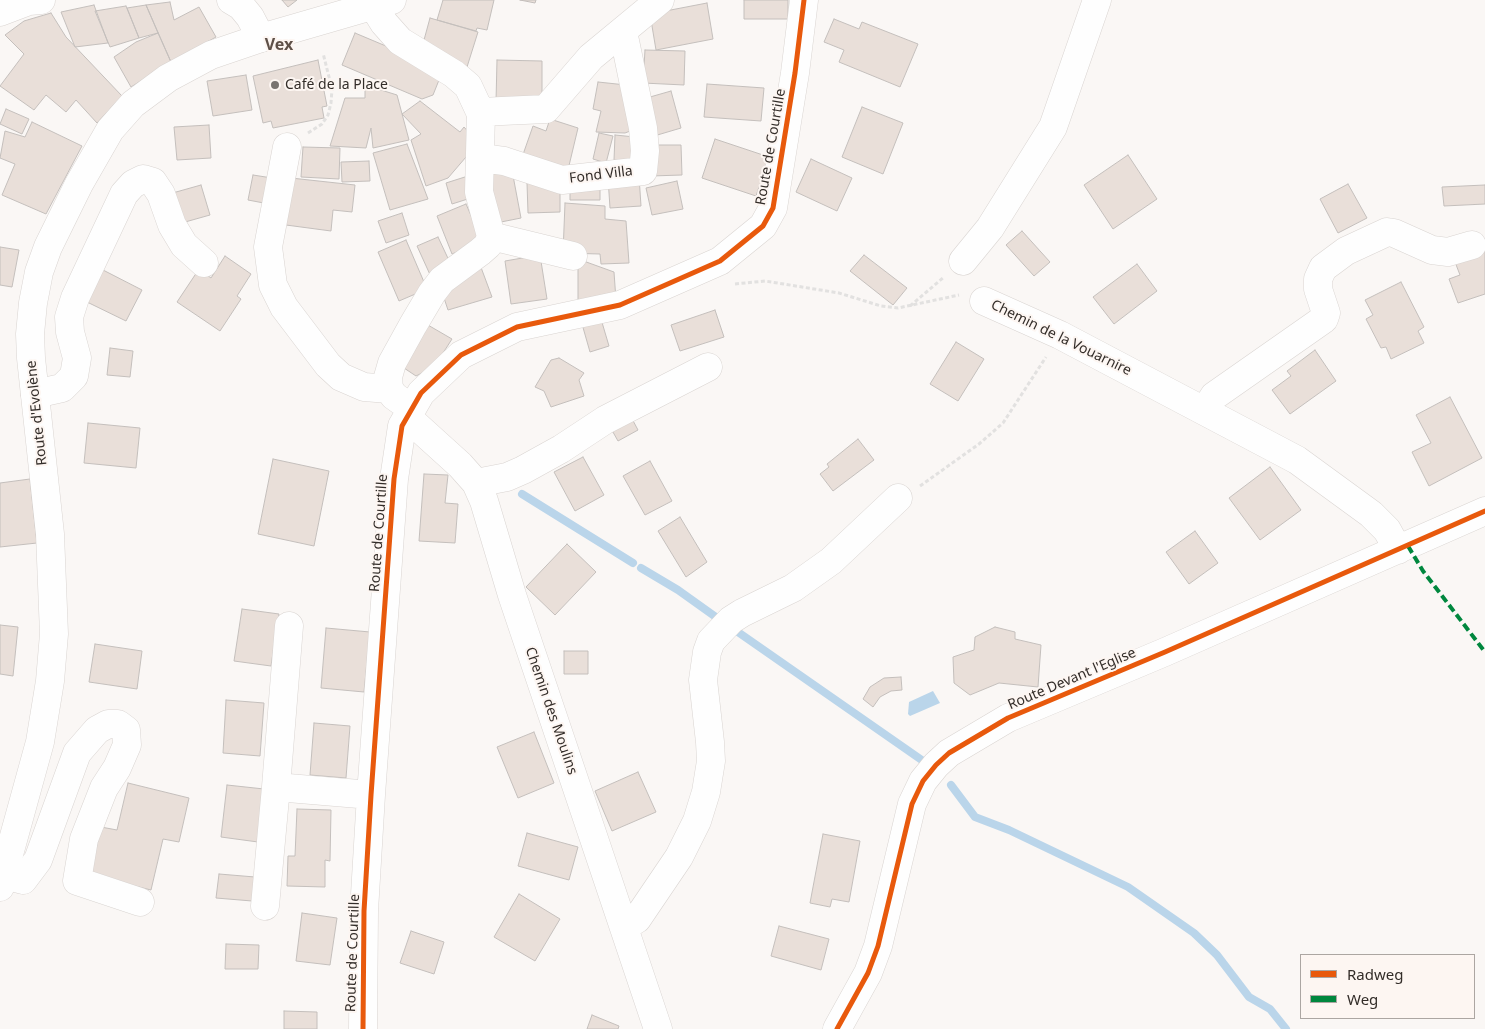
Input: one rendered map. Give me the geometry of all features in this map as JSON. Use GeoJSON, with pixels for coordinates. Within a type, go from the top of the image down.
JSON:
{"type":"FeatureCollection","features":[{"type":"Feature","properties":{"kind":"street"},"geometry":{"type":"LineString","coordinates":[[0,12],[41,0]]}},
{"type":"Feature","properties":{"kind":"street"},"geometry":{"type":"LineString","coordinates":[[480,112],[546,109],[591,56],[660,0]]}},
{"type":"Feature","properties":{"kind":"street","name":"Route de Courtille"},"geometry":{"type":"LineString","coordinates":[[363,1029],[364,911],[394,479],[402,426],[421,393],[460,355],[517,327],[620,305],[720,261],[763,226],[773,208],[795,73],[804,0]]}},
{"type":"Feature","properties":{"kind":"street"},"geometry":{"type":"LineString","coordinates":[[963,261],[990,228],[1053,127],[1096,0]]}},
{"type":"Feature","properties":{"kind":"street"},"geometry":{"type":"LineString","coordinates":[[239,2],[250,17],[261,38]]}},
{"type":"Feature","properties":{"kind":"street"},"geometry":{"type":"LineString","coordinates":[[287,147],[268,247],[273,285],[284,307],[340,377],[364,387],[390,389],[388,377],[392,364],[432,293],[442,280],[488,245],[491,236],[480,192],[479,171],[482,158],[480,112],[468,86],[454,74],[400,41],[384,23],[383,3]]}},
{"type":"Feature","properties":{"kind":"street","name":"Route d'Evolène"},"geometry":{"type":"LineString","coordinates":[[2,881],[9,825],[40,742],[50,681],[54,634],[50,534],[30,334],[39,272],[48,247],[79,184],[110,130],[133,104],[168,78],[211,55],[261,38],[383,3]]}},
{"type":"Feature","properties":{"kind":"street","name":"Fond Villa"},"geometry":{"type":"LineString","coordinates":[[482,158],[504,161],[562,180],[643,171],[645,151],[643,128],[625,41],[620,33]]}},
{"type":"Feature","properties":{"kind":"street"},"geometry":{"type":"LineString","coordinates":[[35,394],[62,388],[74,376],[77,358],[70,332],[69,317],[75,298],[124,194],[133,184],[143,179],[153,182],[161,194],[172,225],[184,245],[204,263]]}},
{"type":"Feature","properties":{"kind":"street"},"geometry":{"type":"LineString","coordinates":[[1205,410],[1214,396],[1324,319],[1326,313],[1318,289],[1318,279],[1323,268],[1346,251],[1387,232],[1394,233],[1432,250],[1448,252],[1472,246]]}},
{"type":"Feature","properties":{"kind":"street"},"geometry":{"type":"LineString","coordinates":[[491,236],[573,256]]}},
{"type":"Feature","properties":{"kind":"street","name":"Chemin de la Vouarnire"},"geometry":{"type":"LineString","coordinates":[[984,301],[1060,336],[1205,410],[1297,460],[1339,488],[1387,530],[1398,550]]}},
{"type":"Feature","properties":{"kind":"street"},"geometry":{"type":"LineString","coordinates":[[476,483],[507,477],[523,470],[561,449],[604,420],[708,367]]}},
{"type":"Feature","properties":{"kind":"street","name":"Chemin des Moulins"},"geometry":{"type":"LineString","coordinates":[[390,389],[394,396],[476,483],[484,500],[512,595],[658,1029]]}},
{"type":"Feature","properties":{"kind":"street"},"geometry":{"type":"LineString","coordinates":[[624,927],[637,919],[679,857],[697,821],[704,800],[711,761],[710,727],[703,680],[707,652],[711,641],[731,620],[793,588],[825,566],[898,498]]}},
{"type":"Feature","properties":{"kind":"street","name":"Route Devant l'Eglise"},"geometry":{"type":"LineString","coordinates":[[837,1029],[868,973],[878,946],[912,804],[923,781],[936,765],[973,737],[1008,718],[1485,511]]}},
{"type":"Feature","properties":{"kind":"street"},"geometry":{"type":"LineString","coordinates":[[265,906],[289,626]]}},
{"type":"Feature","properties":{"kind":"street"},"geometry":{"type":"LineString","coordinates":[[2,881],[23,880],[38,860],[77,753],[97,730],[108,724],[118,724],[126,730],[127,745],[117,768],[104,788],[84,839],[77,881],[140,902]]}},
{"type":"Feature","properties":{"kind":"street"},"geometry":{"type":"LineString","coordinates":[[276,787],[372,795]]}},
{"type":"Feature","properties":{"kind":"path"},"geometry":{"type":"LineString","coordinates":[[287,147],[294,139],[314,130],[328,115],[332,89],[323,53]]}},
{"type":"Feature","properties":{"kind":"path"},"geometry":{"type":"LineString","coordinates":[[908,307],[963,261]]}},
{"type":"Feature","properties":{"kind":"path"},"geometry":{"type":"LineString","coordinates":[[898,498],[908,495],[979,444],[1003,423],[1060,336]]}},
{"type":"Feature","properties":{"kind":"water"},"geometry":{"type":"Polygon","coordinates":[[[933,691],[940,703],[910,716],[908,714],[909,702],[933,691]]]}},
{"type":"Feature","properties":{"kind":"building"},"geometry":{"type":"Polygon","coordinates":[[[282,0],[297,0],[288,7],[282,0]]]}},
{"type":"Feature","properties":{"kind":"building"},"geometry":{"type":"Polygon","coordinates":[[[443,0],[494,0],[487,30],[477,28],[476,31],[437,20],[443,0]]]}},
{"type":"Feature","properties":{"kind":"building"},"geometry":{"type":"Polygon","coordinates":[[[520,0],[536,0],[535,3],[520,0]]]}},
{"type":"Feature","properties":{"kind":"building"},"geometry":{"type":"Polygon","coordinates":[[[744,0],[788,0],[788,19],[744,19],[744,0]]]}},
{"type":"Feature","properties":{"kind":"building"},"geometry":{"type":"Polygon","coordinates":[[[170,2],[174,20],[199,7],[216,37],[171,62],[146,5],[170,2]]]}},
{"type":"Feature","properties":{"kind":"building"},"geometry":{"type":"Polygon","coordinates":[[[707,3],[713,39],[656,50],[650,14],[707,3]]]}},
{"type":"Feature","properties":{"kind":"building"},"geometry":{"type":"Polygon","coordinates":[[[94,5],[108,43],[75,47],[61,12],[94,5]]]}},
{"type":"Feature","properties":{"kind":"building"},"geometry":{"type":"Polygon","coordinates":[[[146,5],[158,33],[139,38],[127,8],[146,5]]]}},
{"type":"Feature","properties":{"kind":"building"},"geometry":{"type":"Polygon","coordinates":[[[126,6],[139,38],[110,47],[95,11],[126,6]]]}},
{"type":"Feature","properties":{"kind":"building"},"geometry":{"type":"Polygon","coordinates":[[[51,13],[66,37],[122,96],[97,123],[76,100],[66,112],[46,95],[34,110],[0,86],[24,54],[5,35],[24,21],[51,13]]]}},
{"type":"Feature","properties":{"kind":"building"},"geometry":{"type":"Polygon","coordinates":[[[430,18],[478,32],[467,67],[421,51],[430,18]]]}},
{"type":"Feature","properties":{"kind":"building"},"geometry":{"type":"Polygon","coordinates":[[[834,19],[859,29],[862,22],[918,44],[900,87],[839,62],[844,50],[824,42],[834,19]]]}},
{"type":"Feature","properties":{"kind":"building"},"geometry":{"type":"Polygon","coordinates":[[[158,33],[171,62],[131,87],[114,57],[136,42],[158,33]]]}},
{"type":"Feature","properties":{"kind":"building"},"geometry":{"type":"Polygon","coordinates":[[[355,33],[431,65],[439,80],[433,95],[422,99],[342,65],[355,33]]]}},
{"type":"Feature","properties":{"kind":"building"},"geometry":{"type":"Polygon","coordinates":[[[645,50],[685,51],[684,85],[643,83],[645,50]]]}},
{"type":"Feature","properties":{"kind":"building"},"geometry":{"type":"Polygon","coordinates":[[[318,60],[327,106],[322,107],[324,118],[273,128],[271,121],[263,123],[253,76],[318,60]]]}},
{"type":"Feature","properties":{"kind":"building"},"geometry":{"type":"Polygon","coordinates":[[[497,60],[542,61],[542,102],[496,102],[497,60]]]}},
{"type":"Feature","properties":{"kind":"building"},"geometry":{"type":"Polygon","coordinates":[[[246,75],[252,110],[213,116],[207,81],[246,75]]]}},
{"type":"Feature","properties":{"kind":"building"},"geometry":{"type":"Polygon","coordinates":[[[598,82],[626,85],[638,128],[625,133],[596,132],[601,111],[593,109],[598,82]]]}},
{"type":"Feature","properties":{"kind":"building"},"geometry":{"type":"Polygon","coordinates":[[[707,84],[764,88],[761,121],[704,117],[707,84]]]}},
{"type":"Feature","properties":{"kind":"building"},"geometry":{"type":"Polygon","coordinates":[[[365,85],[397,95],[409,140],[373,148],[371,128],[366,148],[330,146],[345,98],[365,98],[365,85]]]}},
{"type":"Feature","properties":{"kind":"building"},"geometry":{"type":"Polygon","coordinates":[[[671,91],[681,128],[654,136],[643,99],[671,91]]]}},
{"type":"Feature","properties":{"kind":"building"},"geometry":{"type":"Polygon","coordinates":[[[420,101],[460,132],[464,127],[478,143],[448,178],[426,186],[411,140],[421,134],[402,114],[420,101]]]}},
{"type":"Feature","properties":{"kind":"building"},"geometry":{"type":"Polygon","coordinates":[[[862,107],[903,123],[883,174],[842,157],[862,107]]]}},
{"type":"Feature","properties":{"kind":"building"},"geometry":{"type":"Polygon","coordinates":[[[6,109],[29,119],[22,134],[0,124],[6,109]]]}},
{"type":"Feature","properties":{"kind":"building"},"geometry":{"type":"Polygon","coordinates":[[[550,119],[578,128],[567,174],[520,163],[533,126],[546,131],[550,119]]]}},
{"type":"Feature","properties":{"kind":"building"},"geometry":{"type":"Polygon","coordinates":[[[32,122],[82,146],[46,214],[2,195],[15,164],[0,158],[5,131],[25,137],[32,122]]]}},
{"type":"Feature","properties":{"kind":"building"},"geometry":{"type":"Polygon","coordinates":[[[209,125],[211,158],[177,160],[174,127],[209,125]]]}},
{"type":"Feature","properties":{"kind":"building"},"geometry":{"type":"Polygon","coordinates":[[[599,133],[613,136],[606,163],[593,159],[599,133]]]}},
{"type":"Feature","properties":{"kind":"building"},"geometry":{"type":"Polygon","coordinates":[[[615,135],[635,137],[634,162],[614,160],[615,135]]]}},
{"type":"Feature","properties":{"kind":"building"},"geometry":{"type":"Polygon","coordinates":[[[715,139],[769,157],[756,196],[702,178],[715,139]]]}},
{"type":"Feature","properties":{"kind":"building"},"geometry":{"type":"Polygon","coordinates":[[[407,144],[428,199],[390,210],[373,153],[407,144]]]}},
{"type":"Feature","properties":{"kind":"building"},"geometry":{"type":"Polygon","coordinates":[[[651,145],[681,145],[682,175],[651,176],[651,145]]]}},
{"type":"Feature","properties":{"kind":"building"},"geometry":{"type":"Polygon","coordinates":[[[303,147],[340,148],[339,179],[301,177],[303,147]]]}},
{"type":"Feature","properties":{"kind":"building"},"geometry":{"type":"Polygon","coordinates":[[[1128,155],[1157,199],[1113,229],[1084,185],[1128,155]]]}},
{"type":"Feature","properties":{"kind":"building"},"geometry":{"type":"Polygon","coordinates":[[[811,159],[852,178],[837,211],[796,192],[811,159]]]}},
{"type":"Feature","properties":{"kind":"building"},"geometry":{"type":"Polygon","coordinates":[[[369,161],[370,181],[342,182],[341,162],[369,161]]]}},
{"type":"Feature","properties":{"kind":"building"},"geometry":{"type":"Polygon","coordinates":[[[511,165],[521,218],[491,224],[481,171],[511,165]]]}},
{"type":"Feature","properties":{"kind":"building"},"geometry":{"type":"Polygon","coordinates":[[[253,175],[272,178],[269,204],[248,200],[253,175]]]}},
{"type":"Feature","properties":{"kind":"building"},"geometry":{"type":"Polygon","coordinates":[[[468,176],[474,197],[452,204],[446,183],[468,176]]]}},
{"type":"Feature","properties":{"kind":"building"},"geometry":{"type":"Polygon","coordinates":[[[639,176],[641,206],[610,208],[608,178],[639,176]]]}},
{"type":"Feature","properties":{"kind":"building"},"geometry":{"type":"Polygon","coordinates":[[[291,178],[355,185],[352,212],[333,210],[331,231],[286,225],[291,178]]]}},
{"type":"Feature","properties":{"kind":"building"},"geometry":{"type":"Polygon","coordinates":[[[600,181],[600,200],[570,200],[570,182],[600,181]]]}},
{"type":"Feature","properties":{"kind":"building"},"geometry":{"type":"Polygon","coordinates":[[[677,181],[683,209],[652,215],[646,188],[677,181]]]}},
{"type":"Feature","properties":{"kind":"building"},"geometry":{"type":"Polygon","coordinates":[[[560,182],[560,212],[528,213],[527,183],[560,182]]]}},
{"type":"Feature","properties":{"kind":"building"},"geometry":{"type":"Polygon","coordinates":[[[1348,184],[1367,218],[1338,233],[1320,199],[1348,184]]]}},
{"type":"Feature","properties":{"kind":"building"},"geometry":{"type":"Polygon","coordinates":[[[201,185],[210,215],[178,224],[169,194],[201,185]]]}},
{"type":"Feature","properties":{"kind":"building"},"geometry":{"type":"Polygon","coordinates":[[[1485,185],[1485,204],[1444,206],[1442,187],[1485,185]]]}},
{"type":"Feature","properties":{"kind":"building"},"geometry":{"type":"Polygon","coordinates":[[[565,203],[605,206],[605,219],[626,221],[629,263],[601,264],[600,254],[563,253],[565,203]]]}},
{"type":"Feature","properties":{"kind":"building"},"geometry":{"type":"Polygon","coordinates":[[[466,204],[482,241],[452,254],[437,216],[466,204]]]}},
{"type":"Feature","properties":{"kind":"building"},"geometry":{"type":"Polygon","coordinates":[[[402,213],[409,235],[386,243],[378,221],[402,213]]]}},
{"type":"Feature","properties":{"kind":"building"},"geometry":{"type":"Polygon","coordinates":[[[1022,231],[1050,262],[1034,276],[1006,245],[1022,231]]]}},
{"type":"Feature","properties":{"kind":"building"},"geometry":{"type":"Polygon","coordinates":[[[438,237],[453,269],[432,279],[417,246],[438,237]]]}},
{"type":"Feature","properties":{"kind":"building"},"geometry":{"type":"Polygon","coordinates":[[[406,240],[427,289],[399,301],[378,252],[406,240]]]}},
{"type":"Feature","properties":{"kind":"building"},"geometry":{"type":"Polygon","coordinates":[[[0,247],[19,250],[12,287],[0,285],[0,247]]]}},
{"type":"Feature","properties":{"kind":"building"},"geometry":{"type":"Polygon","coordinates":[[[1485,251],[1485,294],[1458,303],[1449,279],[1460,275],[1455,262],[1485,251]]]}},
{"type":"Feature","properties":{"kind":"building"},"geometry":{"type":"Polygon","coordinates":[[[540,255],[547,299],[511,304],[505,261],[540,255]]]}},
{"type":"Feature","properties":{"kind":"building"},"geometry":{"type":"Polygon","coordinates":[[[864,255],[907,288],[893,305],[850,271],[864,255]]]}},
{"type":"Feature","properties":{"kind":"building"},"geometry":{"type":"Polygon","coordinates":[[[225,256],[251,274],[237,296],[241,299],[220,331],[177,302],[199,269],[211,278],[225,256]]]}},
{"type":"Feature","properties":{"kind":"building"},"geometry":{"type":"Polygon","coordinates":[[[578,259],[614,272],[616,300],[578,301],[578,259]]]}},
{"type":"Feature","properties":{"kind":"building"},"geometry":{"type":"Polygon","coordinates":[[[479,262],[492,297],[448,310],[441,289],[479,262]]]}},
{"type":"Feature","properties":{"kind":"building"},"geometry":{"type":"Polygon","coordinates":[[[1137,264],[1157,291],[1114,324],[1093,297],[1137,264]]]}},
{"type":"Feature","properties":{"kind":"building"},"geometry":{"type":"Polygon","coordinates":[[[103,270],[142,290],[126,321],[87,302],[103,270]]]}},
{"type":"Feature","properties":{"kind":"building"},"geometry":{"type":"Polygon","coordinates":[[[1401,282],[1424,327],[1418,331],[1424,343],[1391,359],[1386,347],[1381,348],[1366,319],[1373,315],[1365,300],[1401,282]]]}},
{"type":"Feature","properties":{"kind":"building"},"geometry":{"type":"Polygon","coordinates":[[[715,310],[724,337],[680,351],[671,325],[715,310]]]}},
{"type":"Feature","properties":{"kind":"building"},"geometry":{"type":"Polygon","coordinates":[[[601,319],[609,346],[590,352],[582,324],[601,319]]]}},
{"type":"Feature","properties":{"kind":"building"},"geometry":{"type":"Polygon","coordinates":[[[421,321],[452,339],[434,367],[416,376],[398,364],[421,321]]]}},
{"type":"Feature","properties":{"kind":"building"},"geometry":{"type":"Polygon","coordinates":[[[956,342],[984,359],[958,401],[930,384],[956,342]]]}},
{"type":"Feature","properties":{"kind":"building"},"geometry":{"type":"Polygon","coordinates":[[[110,348],[133,351],[130,377],[107,375],[110,348]]]}},
{"type":"Feature","properties":{"kind":"building"},"geometry":{"type":"Polygon","coordinates":[[[1315,350],[1336,381],[1290,414],[1272,390],[1291,376],[1287,371],[1315,350]]]}},
{"type":"Feature","properties":{"kind":"building"},"geometry":{"type":"Polygon","coordinates":[[[559,358],[584,373],[579,380],[584,396],[551,407],[544,391],[535,387],[551,360],[559,358]]]}},
{"type":"Feature","properties":{"kind":"building"},"geometry":{"type":"Polygon","coordinates":[[[1450,397],[1482,458],[1429,486],[1412,452],[1431,443],[1416,415],[1450,397]]]}},
{"type":"Feature","properties":{"kind":"building"},"geometry":{"type":"Polygon","coordinates":[[[630,415],[638,430],[618,441],[609,425],[630,415]]]}},
{"type":"Feature","properties":{"kind":"building"},"geometry":{"type":"Polygon","coordinates":[[[88,423],[140,428],[136,468],[84,463],[88,423]]]}},
{"type":"Feature","properties":{"kind":"building"},"geometry":{"type":"Polygon","coordinates":[[[858,439],[874,460],[833,491],[820,474],[829,467],[827,464],[858,439]]]}},
{"type":"Feature","properties":{"kind":"building"},"geometry":{"type":"Polygon","coordinates":[[[583,457],[604,495],[575,511],[554,472],[583,457]]]}},
{"type":"Feature","properties":{"kind":"building"},"geometry":{"type":"Polygon","coordinates":[[[273,459],[329,471],[314,546],[258,534],[273,459]]]}},
{"type":"Feature","properties":{"kind":"building"},"geometry":{"type":"Polygon","coordinates":[[[650,461],[672,501],[645,515],[623,476],[650,461]]]}},
{"type":"Feature","properties":{"kind":"building"},"geometry":{"type":"Polygon","coordinates":[[[1270,467],[1301,510],[1260,540],[1229,498],[1270,467]]]}},
{"type":"Feature","properties":{"kind":"building"},"geometry":{"type":"Polygon","coordinates":[[[424,474],[448,475],[445,503],[458,504],[455,543],[419,541],[424,474]]]}},
{"type":"Feature","properties":{"kind":"building"},"geometry":{"type":"Polygon","coordinates":[[[30,479],[37,543],[0,547],[0,483],[30,479]]]}},
{"type":"Feature","properties":{"kind":"building"},"geometry":{"type":"Polygon","coordinates":[[[680,517],[707,562],[686,577],[658,531],[680,517]]]}},
{"type":"Feature","properties":{"kind":"building"},"geometry":{"type":"Polygon","coordinates":[[[1195,531],[1218,563],[1189,584],[1166,552],[1195,531]]]}},
{"type":"Feature","properties":{"kind":"building"},"geometry":{"type":"Polygon","coordinates":[[[567,544],[596,572],[555,615],[526,587],[567,544]]]}},
{"type":"Feature","properties":{"kind":"building"},"geometry":{"type":"Polygon","coordinates":[[[242,609],[279,614],[271,666],[234,661],[242,609]]]}},
{"type":"Feature","properties":{"kind":"building"},"geometry":{"type":"Polygon","coordinates":[[[0,625],[18,627],[13,676],[0,674],[0,625]]]}},
{"type":"Feature","properties":{"kind":"building"},"geometry":{"type":"Polygon","coordinates":[[[995,627],[1015,632],[1015,639],[1041,645],[1038,687],[999,683],[970,695],[954,683],[953,657],[974,650],[975,637],[995,627]]]}},
{"type":"Feature","properties":{"kind":"building"},"geometry":{"type":"Polygon","coordinates":[[[326,628],[370,632],[364,692],[321,688],[326,628]]]}},
{"type":"Feature","properties":{"kind":"building"},"geometry":{"type":"Polygon","coordinates":[[[95,644],[142,651],[137,689],[89,682],[95,644]]]}},
{"type":"Feature","properties":{"kind":"building"},"geometry":{"type":"Polygon","coordinates":[[[564,651],[588,651],[588,674],[564,674],[564,651]]]}},
{"type":"Feature","properties":{"kind":"building"},"geometry":{"type":"Polygon","coordinates":[[[901,677],[902,690],[891,691],[880,697],[873,707],[863,699],[870,687],[884,678],[901,677]]]}},
{"type":"Feature","properties":{"kind":"building"},"geometry":{"type":"Polygon","coordinates":[[[226,700],[264,703],[260,756],[223,753],[226,700]]]}},
{"type":"Feature","properties":{"kind":"building"},"geometry":{"type":"Polygon","coordinates":[[[314,723],[350,726],[346,778],[310,775],[314,723]]]}},
{"type":"Feature","properties":{"kind":"building"},"geometry":{"type":"Polygon","coordinates":[[[534,732],[554,783],[518,798],[497,747],[534,732]]]}},
{"type":"Feature","properties":{"kind":"building"},"geometry":{"type":"Polygon","coordinates":[[[638,772],[656,812],[612,831],[595,791],[638,772]]]}},
{"type":"Feature","properties":{"kind":"building"},"geometry":{"type":"Polygon","coordinates":[[[128,783],[189,798],[179,842],[163,839],[151,890],[90,875],[101,827],[117,830],[128,783]]]}},
{"type":"Feature","properties":{"kind":"building"},"geometry":{"type":"Polygon","coordinates":[[[227,785],[264,789],[258,842],[221,837],[227,785]]]}},
{"type":"Feature","properties":{"kind":"building"},"geometry":{"type":"Polygon","coordinates":[[[297,809],[331,810],[330,861],[325,860],[325,887],[287,886],[288,856],[295,856],[297,809]]]}},
{"type":"Feature","properties":{"kind":"building"},"geometry":{"type":"Polygon","coordinates":[[[527,833],[578,847],[569,880],[518,866],[527,833]]]}},
{"type":"Feature","properties":{"kind":"building"},"geometry":{"type":"Polygon","coordinates":[[[823,834],[860,841],[849,902],[832,899],[830,907],[810,903],[823,834]]]}},
{"type":"Feature","properties":{"kind":"building"},"geometry":{"type":"Polygon","coordinates":[[[219,874],[255,877],[252,901],[216,898],[219,874]]]}},
{"type":"Feature","properties":{"kind":"building"},"geometry":{"type":"Polygon","coordinates":[[[519,894],[560,919],[535,961],[494,937],[519,894]]]}},
{"type":"Feature","properties":{"kind":"building"},"geometry":{"type":"Polygon","coordinates":[[[302,913],[337,918],[330,965],[296,961],[302,913]]]}},
{"type":"Feature","properties":{"kind":"building"},"geometry":{"type":"Polygon","coordinates":[[[779,926],[829,939],[821,970],[771,956],[779,926]]]}},
{"type":"Feature","properties":{"kind":"building"},"geometry":{"type":"Polygon","coordinates":[[[411,931],[444,942],[434,974],[400,963],[411,931]]]}},
{"type":"Feature","properties":{"kind":"building"},"geometry":{"type":"Polygon","coordinates":[[[226,944],[259,945],[258,969],[225,969],[226,944]]]}},
{"type":"Feature","properties":{"kind":"building"},"geometry":{"type":"Polygon","coordinates":[[[284,1011],[317,1012],[317,1029],[284,1029],[284,1011]]]}},
{"type":"Feature","properties":{"kind":"building"},"geometry":{"type":"Polygon","coordinates":[[[592,1015],[619,1026],[618,1029],[587,1029],[592,1015]]]}},
{"type":"Feature","properties":{"kind":"waterway"},"geometry":{"type":"LineString","coordinates":[[522,494],[633,563]]}},
{"type":"Feature","properties":{"kind":"waterway"},"geometry":{"type":"LineString","coordinates":[[641,568],[678,590],[720,620]]}},
{"type":"Feature","properties":{"kind":"waterway"},"geometry":{"type":"LineString","coordinates":[[735,630],[926,763]]}},
{"type":"Feature","properties":{"kind":"waterway"},"geometry":{"type":"LineString","coordinates":[[951,785],[975,817],[1009,830],[1128,887],[1194,933],[1217,955],[1249,997],[1270,1009],[1286,1029]]}},
{"type":"Feature","properties":{"kind":"marked path"},"geometry":{"type":"LineString","coordinates":[[1408,546],[1423,571],[1485,652]]}},
{"type":"Feature","properties":{"kind":"cycle path"},"geometry":{"type":"LineString","coordinates":[[363,1029],[364,911],[371,795],[394,479],[402,426],[421,393],[461,355],[517,327],[620,305],[720,261],[763,226],[773,208],[795,73],[804,0]]}},
{"type":"Feature","properties":{"kind":"cycle path"},"geometry":{"type":"LineString","coordinates":[[837,1029],[868,973],[878,946],[912,804],[923,781],[949,753],[1008,718],[1165,652],[1485,511]]}},
{"type":"Feature","properties":{"kind":"place","name":"Café de la Place"},"geometry":{"type":"Point","coordinates":[275,85]}},
{"type":"Feature","properties":{"kind":"district","name":"Vex"},"geometry":{"type":"Point","coordinates":[279,45]}}]}
